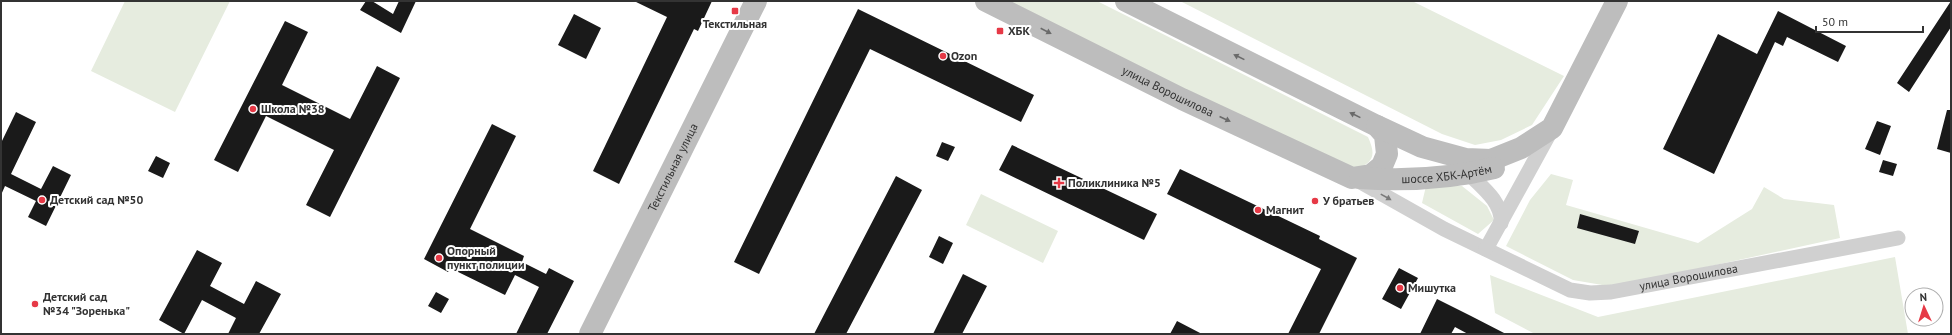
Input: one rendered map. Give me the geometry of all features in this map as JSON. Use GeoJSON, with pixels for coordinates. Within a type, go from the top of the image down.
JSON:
{"type":"FeatureCollection","features":[{"type":"Feature","properties":{"kind":"main road","name":"Текстильная улица"},"geometry":{"type":"LineString","coordinates":[[590,334],[756,1]]}},
{"type":"Feature","properties":{"kind":"main road","name":"улица Ворошилова"},"geometry":{"type":"LineString","coordinates":[[986,1],[1182,99],[1352,178]]}},
{"type":"Feature","properties":{"kind":"main road"},"geometry":{"type":"LineString","coordinates":[[1126,1],[1377,126],[1385,135],[1387,154],[1382,166],[1371,175],[1352,178]]}},
{"type":"Feature","properties":{"kind":"main road"},"geometry":{"type":"LineString","coordinates":[[1552,128],[1617,1]]}},
{"type":"Feature","properties":{"kind":"main road","name":"шоссе ХБК-Артём"},"geometry":{"type":"LineString","coordinates":[[1377,126],[1467,167]]}},
{"type":"Feature","properties":{"kind":"main road","name":"шоссе ХБК-Артём"},"geometry":{"type":"LineString","coordinates":[[1352,178],[1396,180],[1467,167],[1491,160],[1521,148],[1552,128]]}},
{"type":"Feature","properties":{"kind":"street"},"geometry":{"type":"LineString","coordinates":[[1486,249],[1502,223],[1552,128]]}},
{"type":"Feature","properties":{"kind":"street"},"geometry":{"type":"LineString","coordinates":[[1467,167],[1496,202],[1502,217],[1502,223]]}},
{"type":"Feature","properties":{"kind":"street","name":"улица Ворошилова"},"geometry":{"type":"LineString","coordinates":[[1352,178],[1420,216],[1570,290],[1604,292],[1898,238]]}},
{"type":"Feature","properties":{"kind":"shaded area"},"geometry":{"type":"Polygon","coordinates":[[[125,1],[230,1],[175,112],[91,71],[125,1]]]}},
{"type":"Feature","properties":{"kind":"shaded area"},"geometry":{"type":"Polygon","coordinates":[[[1008,1],[1097,1],[1368,137],[1372,150],[1371,159],[1364,166],[1351,172],[1008,1]]]}},
{"type":"Feature","properties":{"kind":"shaded area"},"geometry":{"type":"Polygon","coordinates":[[[1180,1],[1412,1],[1564,76],[1532,125],[1501,140],[1475,145],[1442,134],[1180,1]]]}},
{"type":"Feature","properties":{"kind":"shaded area"},"geometry":{"type":"Polygon","coordinates":[[[1551,174],[1573,180],[1566,205],[1698,243],[1752,209],[1764,187],[1784,199],[1834,205],[1840,238],[1614,287],[1573,280],[1506,246],[1530,200],[1551,174]]]}},
{"type":"Feature","properties":{"kind":"shaded area"},"geometry":{"type":"Polygon","coordinates":[[[1426,186],[1462,186],[1487,206],[1494,220],[1478,234],[1422,203],[1426,186]]]}},
{"type":"Feature","properties":{"kind":"shaded area"},"geometry":{"type":"Polygon","coordinates":[[[981,194],[1058,231],[1043,263],[966,225],[981,194]]]}},
{"type":"Feature","properties":{"kind":"shaded area"},"geometry":{"type":"Polygon","coordinates":[[[1895,257],[1904,310],[1904,327],[1907,327],[1908,334],[1535,334],[1495,313],[1490,275],[1598,317],[1895,257]]]}},
{"type":"Feature","properties":{"kind":"building"},"geometry":{"type":"Polygon","coordinates":[[[366,1],[372,1],[393,14],[399,1],[416,1],[401,33],[360,10],[366,1]]]}},
{"type":"Feature","properties":{"kind":"building"},"geometry":{"type":"Polygon","coordinates":[[[634,1],[712,1],[698,31],[694,29],[619,184],[593,171],[667,17],[634,1]]]}},
{"type":"Feature","properties":{"kind":"building"},"geometry":{"type":"Polygon","coordinates":[[[1951,1],[1951,27],[1909,92],[1897,83],[1951,1]]]}},
{"type":"Feature","properties":{"kind":"building"},"geometry":{"type":"Polygon","coordinates":[[[858,9],[1034,95],[1021,122],[870,49],[759,274],[734,262],[858,9]]]}},
{"type":"Feature","properties":{"kind":"building"},"geometry":{"type":"Polygon","coordinates":[[[1778,11],[1846,46],[1838,62],[1787,37],[1783,46],[1775,42],[1714,174],[1663,149],[1718,34],[1757,54],[1778,11]]]}},
{"type":"Feature","properties":{"kind":"building"},"geometry":{"type":"Polygon","coordinates":[[[574,14],[601,28],[586,59],[558,45],[574,14]]]}},
{"type":"Feature","properties":{"kind":"building"},"geometry":{"type":"Polygon","coordinates":[[[285,21],[308,32],[282,85],[350,119],[377,66],[400,78],[330,217],[306,205],[334,150],[266,116],[238,172],[214,160],[285,21]]]}},
{"type":"Feature","properties":{"kind":"building"},"geometry":{"type":"Polygon","coordinates":[[[1947,110],[1951,110],[1951,153],[1937,149],[1947,110]]]}},
{"type":"Feature","properties":{"kind":"building"},"geometry":{"type":"Polygon","coordinates":[[[16,112],[36,122],[11,174],[41,189],[53,166],[71,175],[46,226],[28,217],[36,201],[5,186],[1,195],[1,143],[16,112]]]}},
{"type":"Feature","properties":{"kind":"building"},"geometry":{"type":"Polygon","coordinates":[[[1877,121],[1891,126],[1880,155],[1865,149],[1877,121]]]}},
{"type":"Feature","properties":{"kind":"building"},"geometry":{"type":"Polygon","coordinates":[[[492,124],[516,136],[470,229],[524,256],[522,262],[546,274],[549,268],[574,281],[547,334],[516,334],[539,287],[515,275],[505,295],[450,268],[448,272],[424,259],[492,124]]]}},
{"type":"Feature","properties":{"kind":"building"},"geometry":{"type":"Polygon","coordinates":[[[942,142],[955,147],[948,161],[936,156],[942,142]]]}},
{"type":"Feature","properties":{"kind":"building"},"geometry":{"type":"Polygon","coordinates":[[[1012,145],[1157,214],[1144,240],[999,170],[1012,145]]]}},
{"type":"Feature","properties":{"kind":"building"},"geometry":{"type":"Polygon","coordinates":[[[156,156],[170,163],[163,178],[148,171],[156,156]]]}},
{"type":"Feature","properties":{"kind":"building"},"geometry":{"type":"Polygon","coordinates":[[[1883,160],[1897,164],[1893,176],[1879,172],[1883,160]]]}},
{"type":"Feature","properties":{"kind":"building"},"geometry":{"type":"Polygon","coordinates":[[[1180,169],[1320,236],[1319,239],[1357,258],[1319,334],[1288,334],[1321,269],[1167,194],[1180,169]]]}},
{"type":"Feature","properties":{"kind":"building"},"geometry":{"type":"Polygon","coordinates":[[[896,176],[922,190],[846,334],[814,334],[896,176]]]}},
{"type":"Feature","properties":{"kind":"building"},"geometry":{"type":"Polygon","coordinates":[[[1580,214],[1639,231],[1635,244],[1577,228],[1580,214]]]}},
{"type":"Feature","properties":{"kind":"building"},"geometry":{"type":"Polygon","coordinates":[[[939,236],[953,243],[943,264],[929,257],[939,236]]]}},
{"type":"Feature","properties":{"kind":"building"},"geometry":{"type":"Polygon","coordinates":[[[197,250],[222,263],[210,286],[244,304],[256,281],[281,294],[259,334],[228,334],[236,318],[202,300],[184,334],[159,320],[197,250]]]}},
{"type":"Feature","properties":{"kind":"building","name":"Мишутка"},"geometry":{"type":"Polygon","coordinates":[[[1399,268],[1418,278],[1401,309],[1382,299],[1399,268]]]}},
{"type":"Feature","properties":{"kind":"building"},"geometry":{"type":"Polygon","coordinates":[[[963,274],[987,286],[962,334],[933,334],[963,274]]]}},
{"type":"Feature","properties":{"kind":"building"},"geometry":{"type":"Polygon","coordinates":[[[436,292],[449,299],[441,313],[428,306],[436,292]]]}},
{"type":"Feature","properties":{"kind":"building"},"geometry":{"type":"Polygon","coordinates":[[[1437,299],[1506,334],[1468,334],[1455,327],[1451,334],[1420,334],[1437,299]]]}},
{"type":"Feature","properties":{"kind":"building"},"geometry":{"type":"Polygon","coordinates":[[[1177,321],[1202,334],[1170,334],[1177,321]]]}},
{"type":"Feature","properties":{"kind":"place","name":"Текстильная"},"geometry":{"type":"Point","coordinates":[735,11]}},
{"type":"Feature","properties":{"kind":"place","name":"ХБК"},"geometry":{"type":"Point","coordinates":[1000,31]}},
{"type":"Feature","properties":{"kind":"place","name":"Ozon"},"geometry":{"type":"Point","coordinates":[943,56]}},
{"type":"Feature","properties":{"kind":"place","name":"Школа №38"},"geometry":{"type":"Point","coordinates":[253,109]}},
{"type":"Feature","properties":{"kind":"place","name":"Поликлиника №5"},"geometry":{"type":"Point","coordinates":[1059,183]}},
{"type":"Feature","properties":{"kind":"place","name":"Детский сад №50"},"geometry":{"type":"Point","coordinates":[42,200]}},
{"type":"Feature","properties":{"kind":"place","name":"У братьев"},"geometry":{"type":"Point","coordinates":[1315,201]}},
{"type":"Feature","properties":{"kind":"place","name":"Магнит"},"geometry":{"type":"Point","coordinates":[1258,210]}},
{"type":"Feature","properties":{"kind":"place","name":"Опорный пункт полиции"},"geometry":{"type":"Point","coordinates":[439,258]}},
{"type":"Feature","properties":{"kind":"place","name":"Мишутка"},"geometry":{"type":"Point","coordinates":[1400,288]}},
{"type":"Feature","properties":{"kind":"place","name":"Детский сад №34 \"Зоренька\""},"geometry":{"type":"Point","coordinates":[35,304]}}]}
